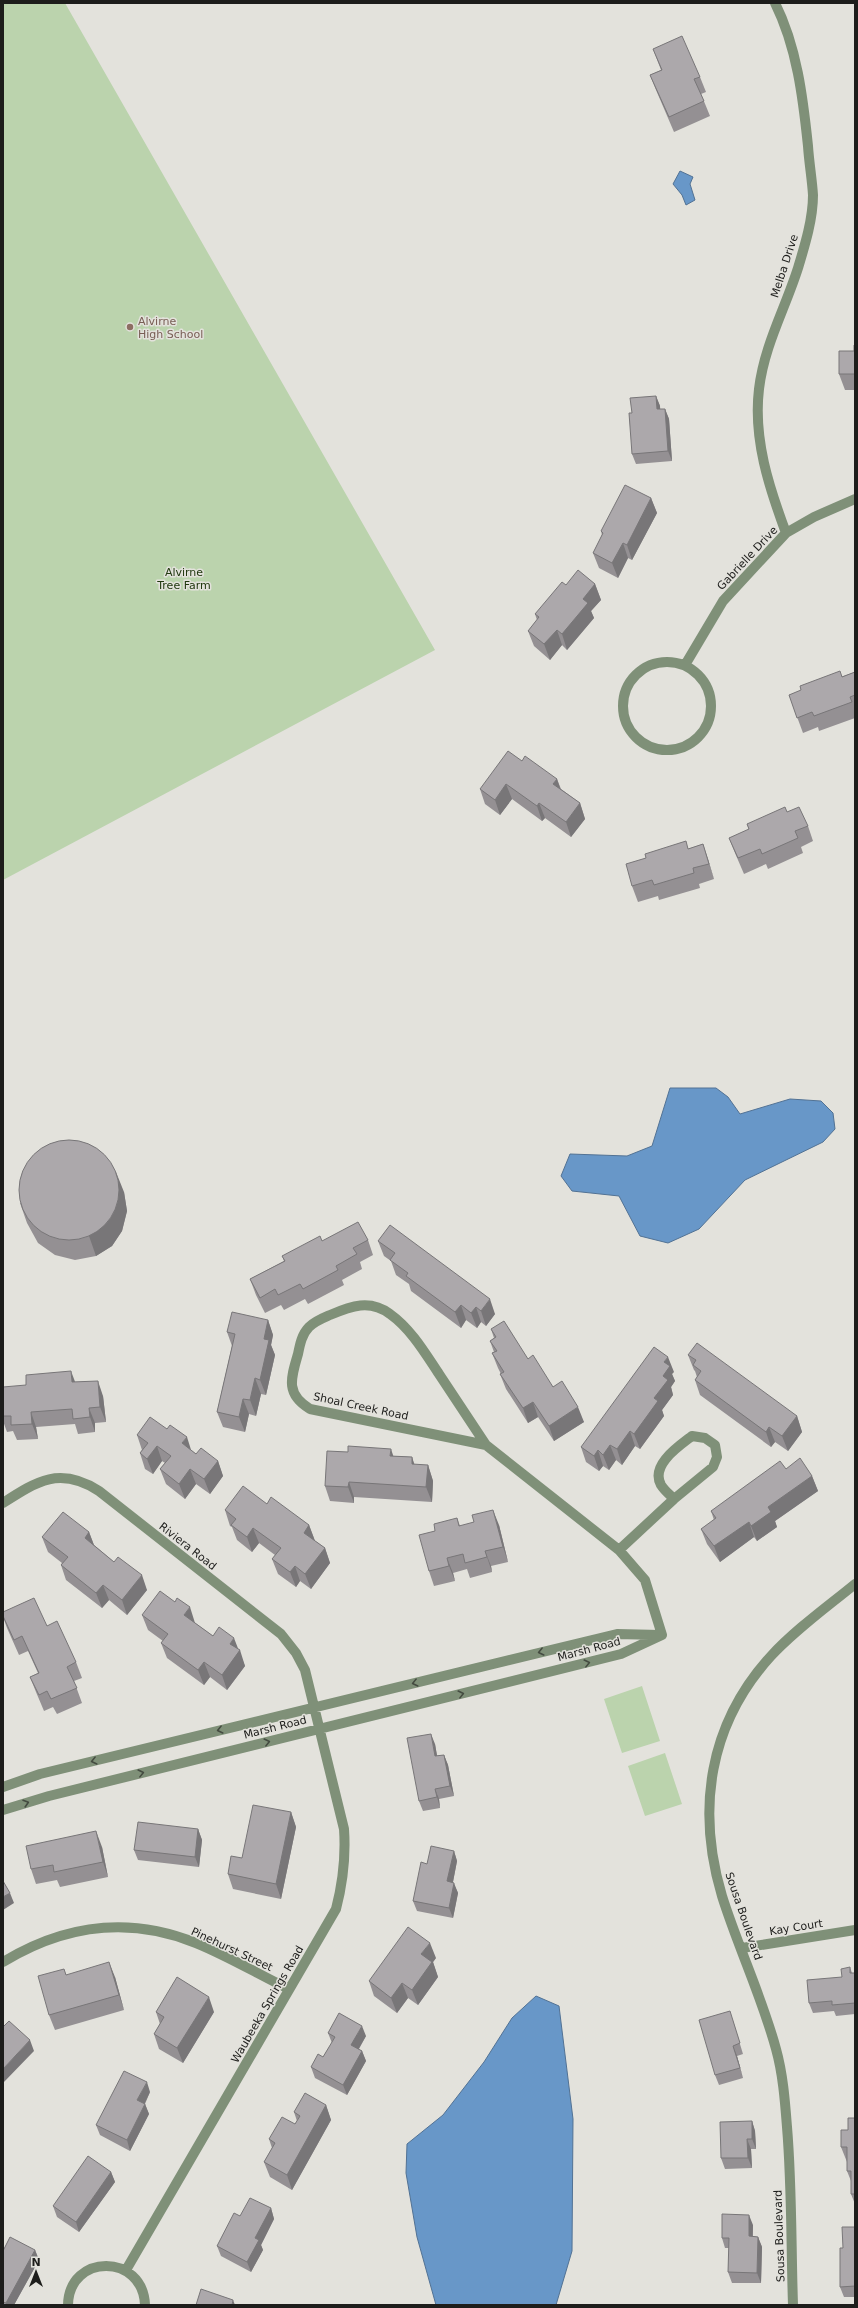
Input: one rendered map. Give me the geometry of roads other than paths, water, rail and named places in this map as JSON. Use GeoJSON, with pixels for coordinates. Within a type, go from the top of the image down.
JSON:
{"type":"FeatureCollection","features":[{"type":"Feature","properties":{"kind":"street","name":"Melba Drive"},"geometry":{"type":"LineString","coordinates":[[775,3],[789,38],[802,94],[813,195],[810,220],[798,268],[771,339],[759,390],[760,440],[764,464],[786,533]]}},
{"type":"Feature","properties":{"kind":"street","name":"Gabrielle Drive"},"geometry":{"type":"LineString","coordinates":[[685,665],[723,601],[786,533],[814,517],[855,499]]}},
{"type":"Feature","properties":{"kind":"street"},"geometry":{"type":"LineString","coordinates":[[656,662],[671,662],[685,665],[698,674],[706,686],[711,700],[711,715],[706,728],[696,740],[684,748],[669,751],[654,749],[641,743],[630,733],[624,720],[622,705],[624,690],[632,678],[643,668],[656,662]]}},
{"type":"Feature","properties":{"kind":"street","name":"Shoal Creek Road"},"geometry":{"type":"LineString","coordinates":[[486,1445],[310,1409],[296,1397],[291,1380],[303,1335],[309,1327],[318,1320],[351,1306],[373,1305],[391,1314],[419,1344],[486,1445],[619,1550],[645,1580],[662,1635]]}},
{"type":"Feature","properties":{"kind":"street"},"geometry":{"type":"LineString","coordinates":[[619,1550],[674,1499],[713,1467],[718,1457],[715,1445],[705,1438],[692,1436],[675,1449],[661,1466],[659,1474],[661,1484],[674,1499]]}},
{"type":"Feature","properties":{"kind":"street","name":"Riviera Road"},"geometry":{"type":"LineString","coordinates":[[3,1503],[42,1480],[66,1477],[78,1479],[94,1488],[281,1634],[296,1653],[305,1670],[320,1729]]}},
{"type":"Feature","properties":{"kind":"street","name":"Sousa Boulevard"},"geometry":{"type":"LineString","coordinates":[[793,2305],[789,2148],[785,2097],[776,2050],[742,1948],[721,1892],[710,1838],[710,1799],[718,1749],[732,1712],[760,1668],[802,1626],[855,1584]]}},
{"type":"Feature","properties":{"kind":"street","name":"Marsh Road"},"geometry":{"type":"LineString","coordinates":[[3,1786],[40,1774],[617,1634],[662,1635]]}},
{"type":"Feature","properties":{"kind":"street","name":"Marsh Road"},"geometry":{"type":"LineString","coordinates":[[3,1810],[48,1796],[621,1654],[662,1635]]}},
{"type":"Feature","properties":{"kind":"street","name":"Waubeeka Springs Road"},"geometry":{"type":"LineString","coordinates":[[126,2270],[336,1909],[343,1882],[346,1856],[344,1830],[320,1729]]}},
{"type":"Feature","properties":{"kind":"street","name":"Pinehurst Street"},"geometry":{"type":"LineString","coordinates":[[3,1962],[45,1940],[73,1931],[105,1927],[136,1928],[168,1934],[196,1943],[289,1989]]}},
{"type":"Feature","properties":{"kind":"street","name":"Kay Court"},"geometry":{"type":"LineString","coordinates":[[742,1948],[855,1930]]}},
{"type":"Feature","properties":{"kind":"street"},"geometry":{"type":"LineString","coordinates":[[68,2305],[72,2286],[80,2276],[90,2269],[102,2266],[114,2266],[126,2270],[136,2279],[143,2290],[145,2305]]}},
{"type":"Feature","properties":{"kind":"water"},"geometry":{"type":"Polygon","coordinates":[[[680,171],[693,177],[690,184],[695,200],[686,205],[682,195],[673,184],[680,171]]]}},
{"type":"Feature","properties":{"kind":"water"},"geometry":{"type":"Polygon","coordinates":[[[670,1088],[716,1088],[728,1097],[740,1114],[790,1099],[821,1101],[833,1113],[835,1129],[823,1142],[745,1180],[699,1229],[668,1243],[640,1236],[619,1196],[572,1191],[561,1176],[570,1154],[627,1156],[652,1146],[670,1088]]]}},
{"type":"Feature","properties":{"kind":"water"},"geometry":{"type":"Polygon","coordinates":[[[536,1996],[559,2006],[573,2119],[572,2251],[556,2305],[436,2305],[417,2237],[406,2173],[407,2144],[443,2115],[484,2062],[512,2018],[536,1996]]]}},
{"type":"Feature","properties":{"kind":"place","name":"Alvirne High School"},"geometry":{"type":"Point","coordinates":[130,327]}},
{"type":"Feature","properties":{"kind":"park label","name":"Alvirne Tree Farm"},"geometry":{"type":"Point","coordinates":[184,578]}}]}
